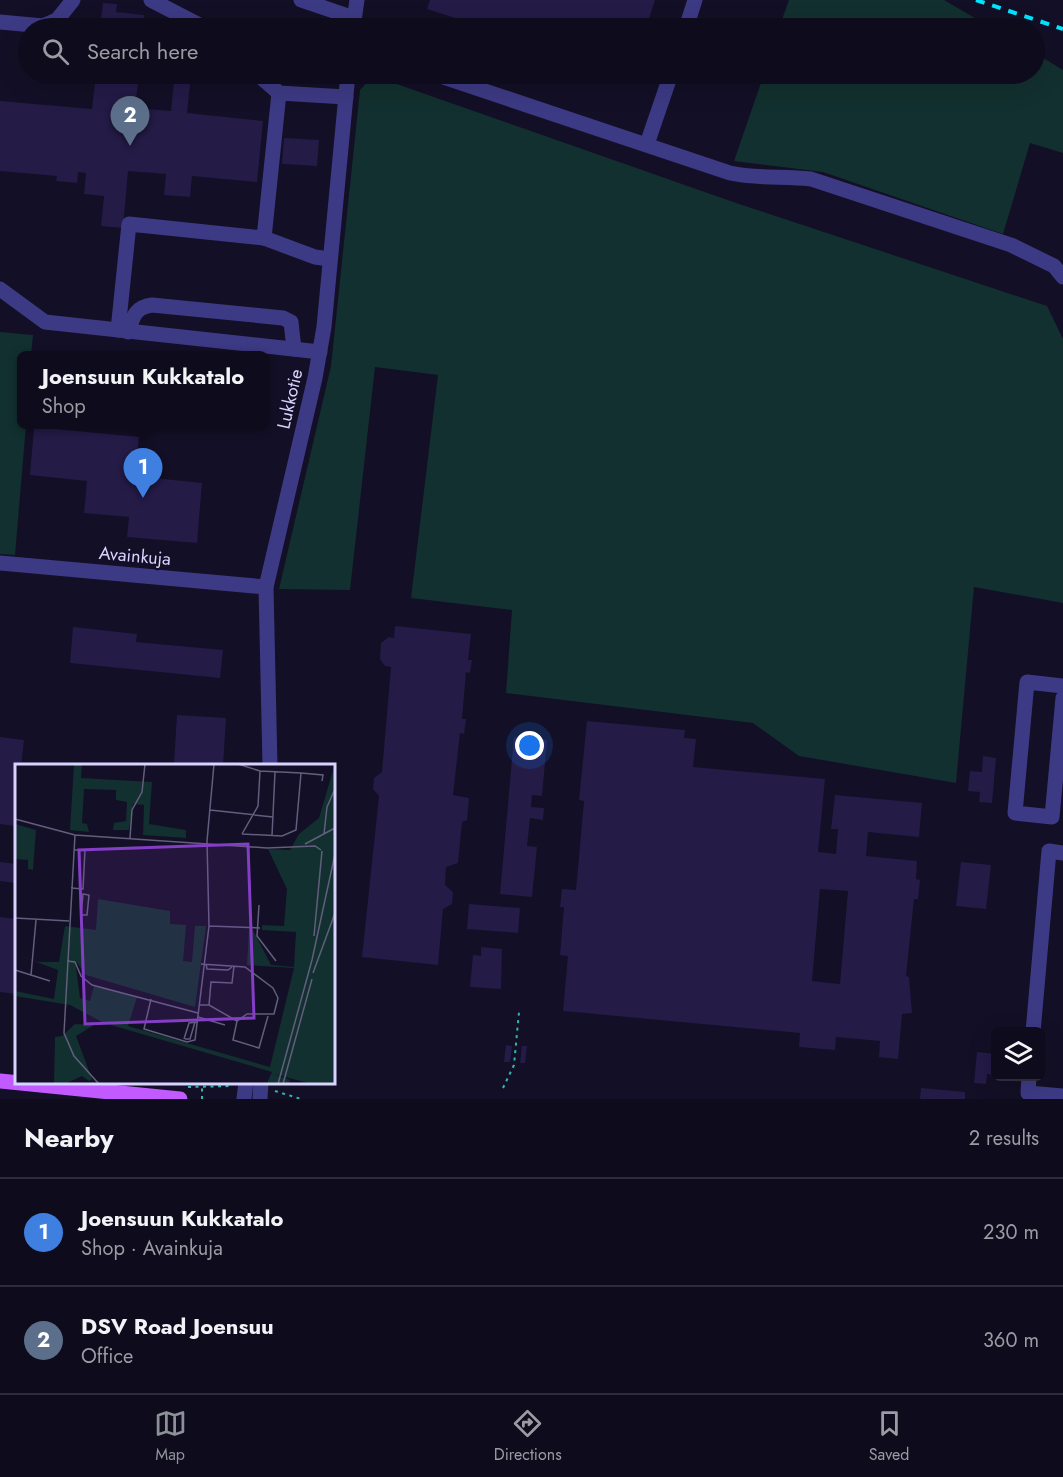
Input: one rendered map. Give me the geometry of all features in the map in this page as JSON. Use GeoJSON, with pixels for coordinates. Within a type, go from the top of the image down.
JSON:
{"type":"FeatureCollection","features":[{"type":"Feature","properties":{"kind":"main road"},"geometry":{"type":"LineString","coordinates":[[0,1081],[15,1082]]}},
{"type":"Feature","properties":{"kind":"main road"},"geometry":{"type":"LineString","coordinates":[[30,1084],[180,1099]]}},
{"type":"Feature","properties":{"kind":"street"},"geometry":{"type":"LineString","coordinates":[[59,18],[74,0]]}},
{"type":"Feature","properties":{"kind":"street"},"geometry":{"type":"LineString","coordinates":[[151,0],[186,18]]}},
{"type":"Feature","properties":{"kind":"street"},"geometry":{"type":"LineString","coordinates":[[301,0],[342,18]]}},
{"type":"Feature","properties":{"kind":"street"},"geometry":{"type":"LineString","coordinates":[[354,18],[357,0]]}},
{"type":"Feature","properties":{"kind":"street"},"geometry":{"type":"LineString","coordinates":[[689,18],[695,0]]}},
{"type":"Feature","properties":{"kind":"street"},"geometry":{"type":"LineString","coordinates":[[0,22],[18,24]]}},
{"type":"Feature","properties":{"kind":"street"},"geometry":{"type":"LineString","coordinates":[[269,84],[279,93],[346,97]]}},
{"type":"Feature","properties":{"kind":"street","name":"Lukkotie"},"geometry":{"type":"LineString","coordinates":[[270,764],[267,587],[320,352],[347,84]]}},
{"type":"Feature","properties":{"kind":"street"},"geometry":{"type":"LineString","coordinates":[[464,84],[730,173],[753,178],[784,176],[811,179],[1011,245],[1054,266],[1063,277]]}},
{"type":"Feature","properties":{"kind":"street"},"geometry":{"type":"LineString","coordinates":[[647,144],[668,84]]}},
{"type":"Feature","properties":{"kind":"street"},"geometry":{"type":"LineString","coordinates":[[264,238],[279,93]]}},
{"type":"Feature","properties":{"kind":"street"},"geometry":{"type":"LineString","coordinates":[[123,331],[129,224],[264,238],[315,257],[330,259]]}},
{"type":"Feature","properties":{"kind":"street"},"geometry":{"type":"LineString","coordinates":[[0,289],[45,322],[320,352]]}},
{"type":"Feature","properties":{"kind":"street"},"geometry":{"type":"LineString","coordinates":[[123,331],[134,313],[140,308],[152,305],[283,318],[291,322],[294,349]]}},
{"type":"Feature","properties":{"kind":"street","name":"Avainkuja"},"geometry":{"type":"LineString","coordinates":[[0,563],[267,587]]}},
{"type":"Feature","properties":{"kind":"street"},"geometry":{"type":"LineString","coordinates":[[1063,686],[1027,682],[1015,813],[1052,817],[1063,698]]}},
{"type":"Feature","properties":{"kind":"street"},"geometry":{"type":"LineString","coordinates":[[1033,1027],[1048,851],[1063,853]]}},
{"type":"Feature","properties":{"kind":"street"},"geometry":{"type":"LineString","coordinates":[[1029,1081],[1028,1093],[1063,1096]]}},
{"type":"Feature","properties":{"kind":"street"},"geometry":{"type":"LineString","coordinates":[[244,1099],[246,1084]]}},
{"type":"Feature","properties":{"kind":"street"},"geometry":{"type":"LineString","coordinates":[[260,1099],[261,1084]]}},
{"type":"Feature","properties":{"kind":"path"},"geometry":{"type":"LineString","coordinates":[[503,1088],[514,1065],[519,1012]]}},
{"type":"Feature","properties":{"kind":"path"},"geometry":{"type":"LineString","coordinates":[[202,1088],[202,1099]]}},
{"type":"Feature","properties":{"kind":"green space"},"geometry":{"type":"Polygon","coordinates":[[[789,0],[944,0],[975,18],[783,18],[789,0]]]}},
{"type":"Feature","properties":{"kind":"green space"},"geometry":{"type":"Polygon","coordinates":[[[1045,59],[1063,70],[1063,153],[1030,143],[1003,234],[823,172],[734,161],[761,84],[1045,84],[1045,59]]]}},
{"type":"Feature","properties":{"kind":"green space"},"geometry":{"type":"Polygon","coordinates":[[[365,84],[397,84],[739,204],[1047,306],[1063,339],[1063,603],[974,587],[956,783],[799,756],[753,723],[506,693],[512,610],[411,598],[438,375],[375,367],[350,590],[279,589],[331,366],[360,90],[365,84]]]}},
{"type":"Feature","properties":{"kind":"green space"},"geometry":{"type":"Polygon","coordinates":[[[0,332],[33,335],[31,351],[17,351],[17,429],[26,429],[15,555],[0,554],[0,332]]]}},
{"type":"Feature","properties":{"kind":"building"},"geometry":{"type":"Polygon","coordinates":[[[430,0],[655,0],[649,18],[455,18],[427,9],[430,0]]]}},
{"type":"Feature","properties":{"kind":"building"},"geometry":{"type":"Polygon","coordinates":[[[103,3],[117,4],[116,12],[144,15],[144,18],[101,18],[103,3]]]}},
{"type":"Feature","properties":{"kind":"building"},"geometry":{"type":"Polygon","coordinates":[[[95,84],[138,84],[135,108],[171,111],[174,84],[190,84],[187,113],[263,121],[257,182],[192,176],[190,197],[164,195],[166,174],[128,171],[123,228],[101,226],[104,196],[84,194],[86,173],[78,172],[77,183],[56,181],[57,176],[0,171],[0,101],[92,109],[95,84]]]}},
{"type":"Feature","properties":{"kind":"building"},"geometry":{"type":"Polygon","coordinates":[[[284,138],[319,140],[317,166],[282,164],[284,138]]]}},
{"type":"Feature","properties":{"kind":"building"},"geometry":{"type":"Polygon","coordinates":[[[34,429],[139,437],[135,476],[202,483],[197,543],[127,537],[129,517],[84,513],[87,481],[30,475],[34,429]]]}},
{"type":"Feature","properties":{"kind":"building"},"geometry":{"type":"Polygon","coordinates":[[[395,626],[471,634],[468,660],[472,660],[470,673],[466,672],[462,719],[466,719],[464,734],[460,733],[453,795],[469,798],[467,820],[462,822],[458,863],[446,867],[445,885],[453,892],[452,904],[443,909],[438,965],[362,957],[379,796],[373,789],[374,778],[382,772],[391,667],[385,666],[380,659],[381,643],[389,637],[394,638],[395,626]]]}},
{"type":"Feature","properties":{"kind":"building"},"geometry":{"type":"Polygon","coordinates":[[[73,627],[137,634],[136,642],[223,650],[220,678],[70,663],[73,627]]]}},
{"type":"Feature","properties":{"kind":"building"},"geometry":{"type":"Polygon","coordinates":[[[177,715],[226,718],[223,764],[174,764],[177,715]]]}},
{"type":"Feature","properties":{"kind":"building"},"geometry":{"type":"Polygon","coordinates":[[[587,721],[685,730],[684,738],[696,739],[693,767],[825,779],[818,852],[836,854],[838,829],[831,829],[835,795],[922,803],[919,837],[868,832],[866,856],[917,861],[916,879],[920,880],[918,899],[914,899],[906,976],[909,977],[912,1013],[902,1014],[898,1059],[879,1057],[880,1041],[836,1037],[835,1050],[799,1047],[800,1033],[563,1011],[568,956],[560,955],[564,907],[560,907],[562,889],[576,890],[584,801],[579,800],[587,721]],[[820,889],[812,981],[840,984],[848,891],[820,889]]]}},
{"type":"Feature","properties":{"kind":"building"},"geometry":{"type":"Polygon","coordinates":[[[0,737],[24,740],[21,764],[15,764],[15,826],[0,824],[0,737]]]}},
{"type":"Feature","properties":{"kind":"building"},"geometry":{"type":"Polygon","coordinates":[[[514,737],[547,740],[542,796],[532,795],[531,807],[544,808],[543,820],[530,818],[527,846],[537,847],[532,897],[500,894],[514,737]]]}},
{"type":"Feature","properties":{"kind":"building"},"geometry":{"type":"Polygon","coordinates":[[[983,756],[996,758],[992,803],[979,802],[980,792],[968,791],[970,771],[982,772],[983,756]]]}},
{"type":"Feature","properties":{"kind":"building"},"geometry":{"type":"Polygon","coordinates":[[[0,862],[15,864],[15,883],[0,881],[0,862]]]}},
{"type":"Feature","properties":{"kind":"building"},"geometry":{"type":"Polygon","coordinates":[[[961,862],[991,865],[986,909],[956,906],[961,862]]]}},
{"type":"Feature","properties":{"kind":"building"},"geometry":{"type":"Polygon","coordinates":[[[469,904],[520,908],[518,933],[467,929],[469,904]]]}},
{"type":"Feature","properties":{"kind":"building"},"geometry":{"type":"Polygon","coordinates":[[[0,917],[15,919],[15,994],[0,992],[0,917]]]}},
{"type":"Feature","properties":{"kind":"building"},"geometry":{"type":"Polygon","coordinates":[[[481,947],[502,949],[501,989],[470,987],[473,955],[481,956],[481,947]]]}},
{"type":"Feature","properties":{"kind":"building"},"geometry":{"type":"Polygon","coordinates":[[[506,1045],[512,1046],[510,1062],[504,1062],[506,1045]]]}},
{"type":"Feature","properties":{"kind":"building"},"geometry":{"type":"Polygon","coordinates":[[[522,1046],[527,1046],[525,1063],[520,1063],[522,1046]]]}},
{"type":"Feature","properties":{"kind":"building"},"geometry":{"type":"Polygon","coordinates":[[[977,1052],[991,1053],[991,1074],[987,1074],[986,1084],[974,1083],[977,1052]]]}},
{"type":"Feature","properties":{"kind":"building"},"geometry":{"type":"Polygon","coordinates":[[[921,1088],[965,1092],[965,1099],[920,1099],[921,1088]]]}},
{"type":"Feature","properties":{"kind":"railway"},"geometry":{"type":"LineString","coordinates":[[976,0],[1030,18]]}},
{"type":"Feature","properties":{"kind":"railway"},"geometry":{"type":"LineString","coordinates":[[1045,23],[1063,29]]}},
{"type":"Feature","properties":{"kind":"place","name":"DSV Road Joensuu"},"geometry":{"type":"Point","coordinates":[130,146]}},
{"type":"Feature","properties":{"kind":"place","name":"Joensuun Kukkatalo"},"geometry":{"type":"Point","coordinates":[143,498]}}]}
